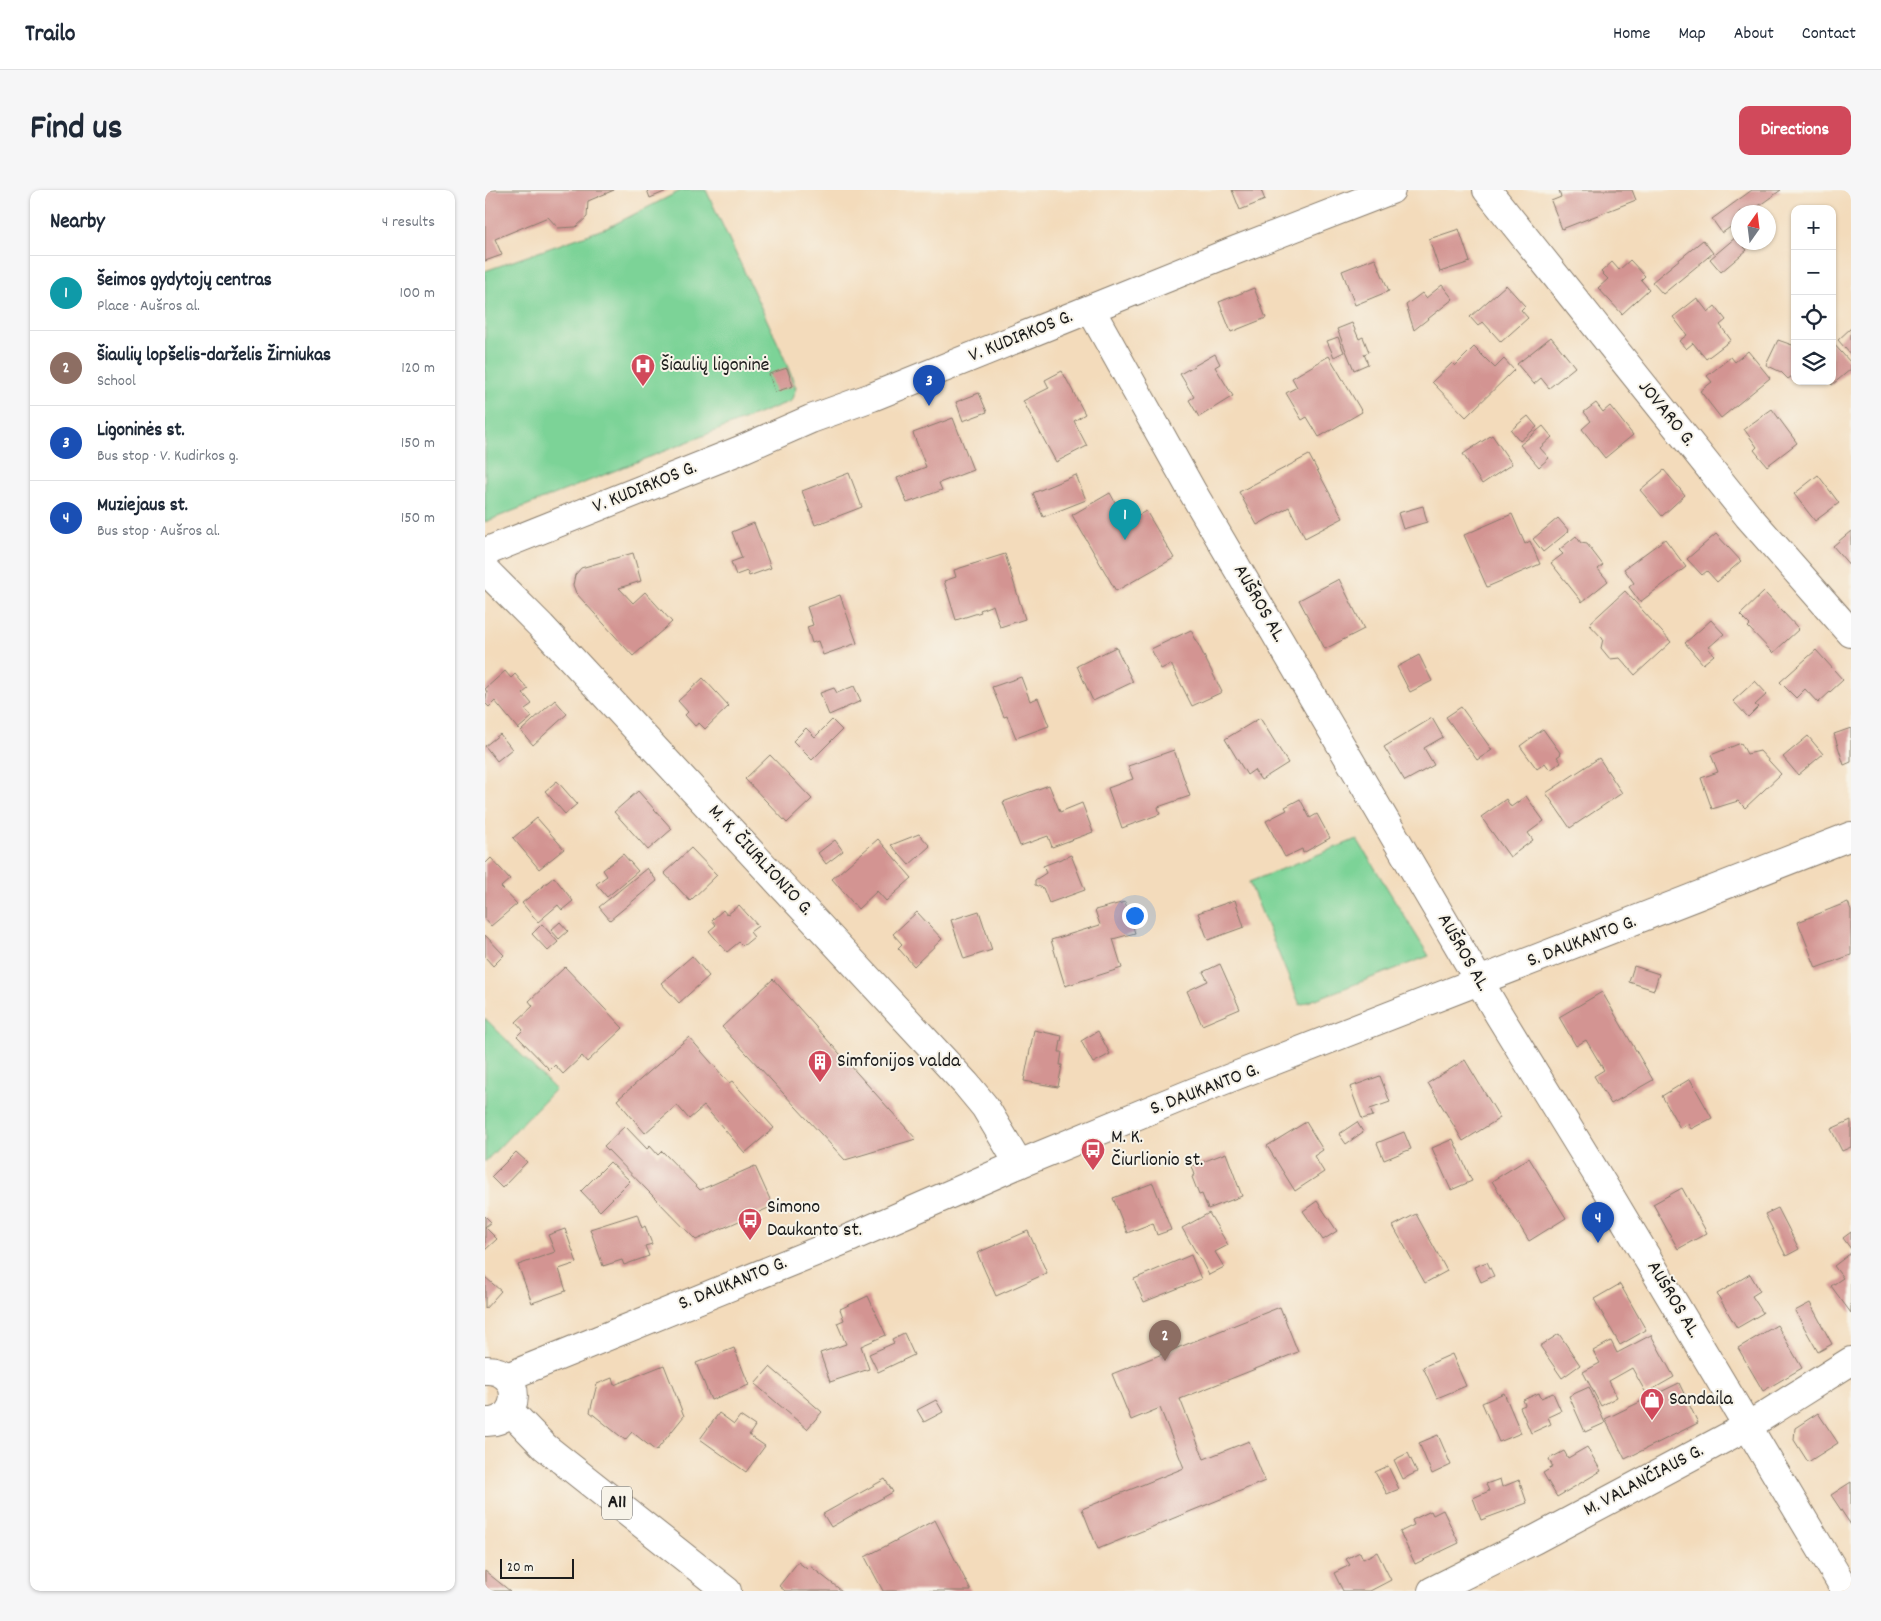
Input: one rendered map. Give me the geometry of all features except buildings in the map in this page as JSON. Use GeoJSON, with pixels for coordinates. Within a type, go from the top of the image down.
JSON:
{"type":"FeatureCollection","features":[{"type":"Feature","properties":{"kind":"main road","name":"V. KUDIRKOS G."},"geometry":{"type":"LineString","coordinates":[[485,552],[811,419],[872,397],[1231,252],[1391,190]]}},
{"type":"Feature","properties":{"kind":"main road","name":"JOVARO G."},"geometry":{"type":"LineString","coordinates":[[1487,190],[1748,516],[1851,633]]}},
{"type":"Feature","properties":{"kind":"main road","name":"AUŠROS AL."},"geometry":{"type":"LineString","coordinates":[[1091,310],[1192,491],[1481,981],[1499,1015],[1748,1426],[1845,1591]]}},
{"type":"Feature","properties":{"kind":"main road","name":"M. K. ČIURLIONIO G."},"geometry":{"type":"LineString","coordinates":[[485,570],[541,626],[966,1084],[985,1107],[1019,1164]]}},
{"type":"Feature","properties":{"kind":"main road","name":"S. DAUKANTO G."},"geometry":{"type":"LineString","coordinates":[[496,1373],[852,1237],[1019,1164],[1194,1092],[1851,836]]}},
{"type":"Feature","properties":{"kind":"main road","name":"M. VALANČIAUS G."},"geometry":{"type":"LineString","coordinates":[[1432,1591],[1536,1539],[1748,1426],[1851,1361]]}},
{"type":"Feature","properties":{"kind":"main road"},"geometry":{"type":"LineString","coordinates":[[485,1422],[496,1421],[510,1411],[514,1393],[496,1373]]}},
{"type":"Feature","properties":{"kind":"main road","name":"A11"},"geometry":{"type":"LineString","coordinates":[[510,1411],[545,1446],[727,1591]]}},
{"type":"Feature","properties":{"kind":"green space"},"geometry":{"type":"Polygon","coordinates":[[[682,190],[706,190],[781,350],[796,388],[791,401],[485,522],[485,271],[609,227],[682,190]]]}},
{"type":"Feature","properties":{"kind":"green space"},"geometry":{"type":"Polygon","coordinates":[[[1357,839],[1429,956],[1300,1005],[1249,882],[1357,839]]]}},
{"type":"Feature","properties":{"kind":"green space"},"geometry":{"type":"Polygon","coordinates":[[[485,1018],[555,1089],[485,1162],[485,1018]]]}},
{"type":"Feature","properties":{"kind":"place","name":"Šiaulių ligoninė"},"geometry":{"type":"Point","coordinates":[643,387]}},
{"type":"Feature","properties":{"kind":"place","name":"Ligoninės st."},"geometry":{"type":"Point","coordinates":[929,406]}},
{"type":"Feature","properties":{"kind":"place","name":"Šeimos gydytojų centras"},"geometry":{"type":"Point","coordinates":[1125,540]}},
{"type":"Feature","properties":{"kind":"place","name":"Simfonijos valda"},"geometry":{"type":"Point","coordinates":[820,1083]}},
{"type":"Feature","properties":{"kind":"place","name":"M. K. Čiurlionio st."},"geometry":{"type":"Point","coordinates":[1093,1171]}},
{"type":"Feature","properties":{"kind":"place","name":"Simono Daukanto st."},"geometry":{"type":"Point","coordinates":[750,1241]}},
{"type":"Feature","properties":{"kind":"place","name":"Muziejaus st."},"geometry":{"type":"Point","coordinates":[1598,1243]}},
{"type":"Feature","properties":{"kind":"place","name":"Šiaulių lopšelis-darželis Žirniukas"},"geometry":{"type":"Point","coordinates":[1165,1361]}},
{"type":"Feature","properties":{"kind":"place","name":"Sandaila"},"geometry":{"type":"Point","coordinates":[1652,1421]}}]}
